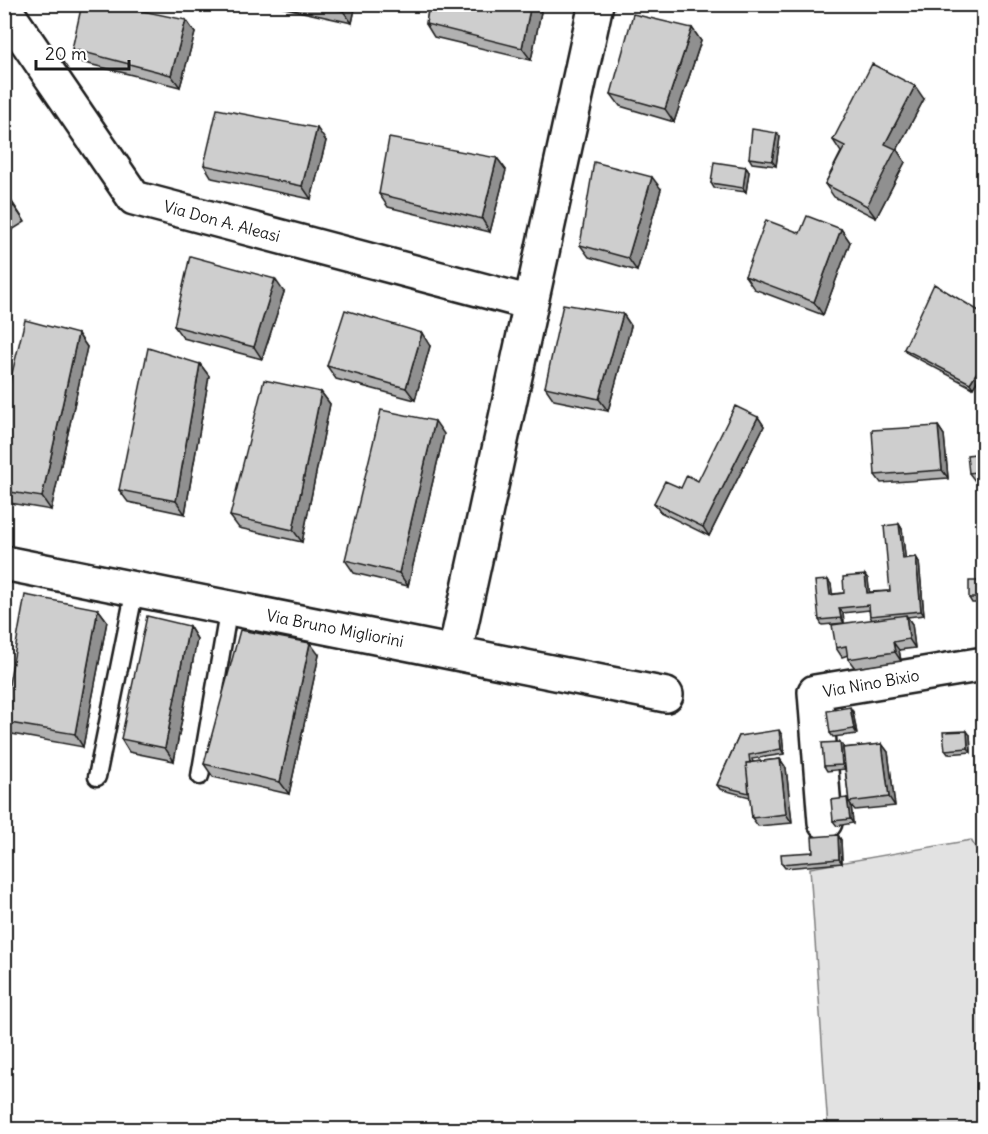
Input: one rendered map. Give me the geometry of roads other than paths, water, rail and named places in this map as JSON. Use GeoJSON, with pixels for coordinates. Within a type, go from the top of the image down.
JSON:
{"type":"FeatureCollection","features":[{"type":"Feature","properties":{"kind":"street"},"geometry":{"type":"LineString","coordinates":[[455,652],[596,4]]}},
{"type":"Feature","properties":{"kind":"street","name":"Via Don A. Aleasi"},"geometry":{"type":"LineString","coordinates":[[4,8],[134,198],[531,303]]}},
{"type":"Feature","properties":{"kind":"street","name":"Via Bruno Migliorini"},"geometry":{"type":"LineString","coordinates":[[5,564],[666,695]]}},
{"type":"Feature","properties":{"kind":"street","name":"Via Nino Bixio"},"geometry":{"type":"LineString","coordinates":[[825,822],[815,692],[984,664]]}},
{"type":"Feature","properties":{"kind":"lane"},"geometry":{"type":"LineString","coordinates":[[97,777],[135,589]]}},
{"type":"Feature","properties":{"kind":"lane"},"geometry":{"type":"LineString","coordinates":[[200,776],[229,608]]}}]}
